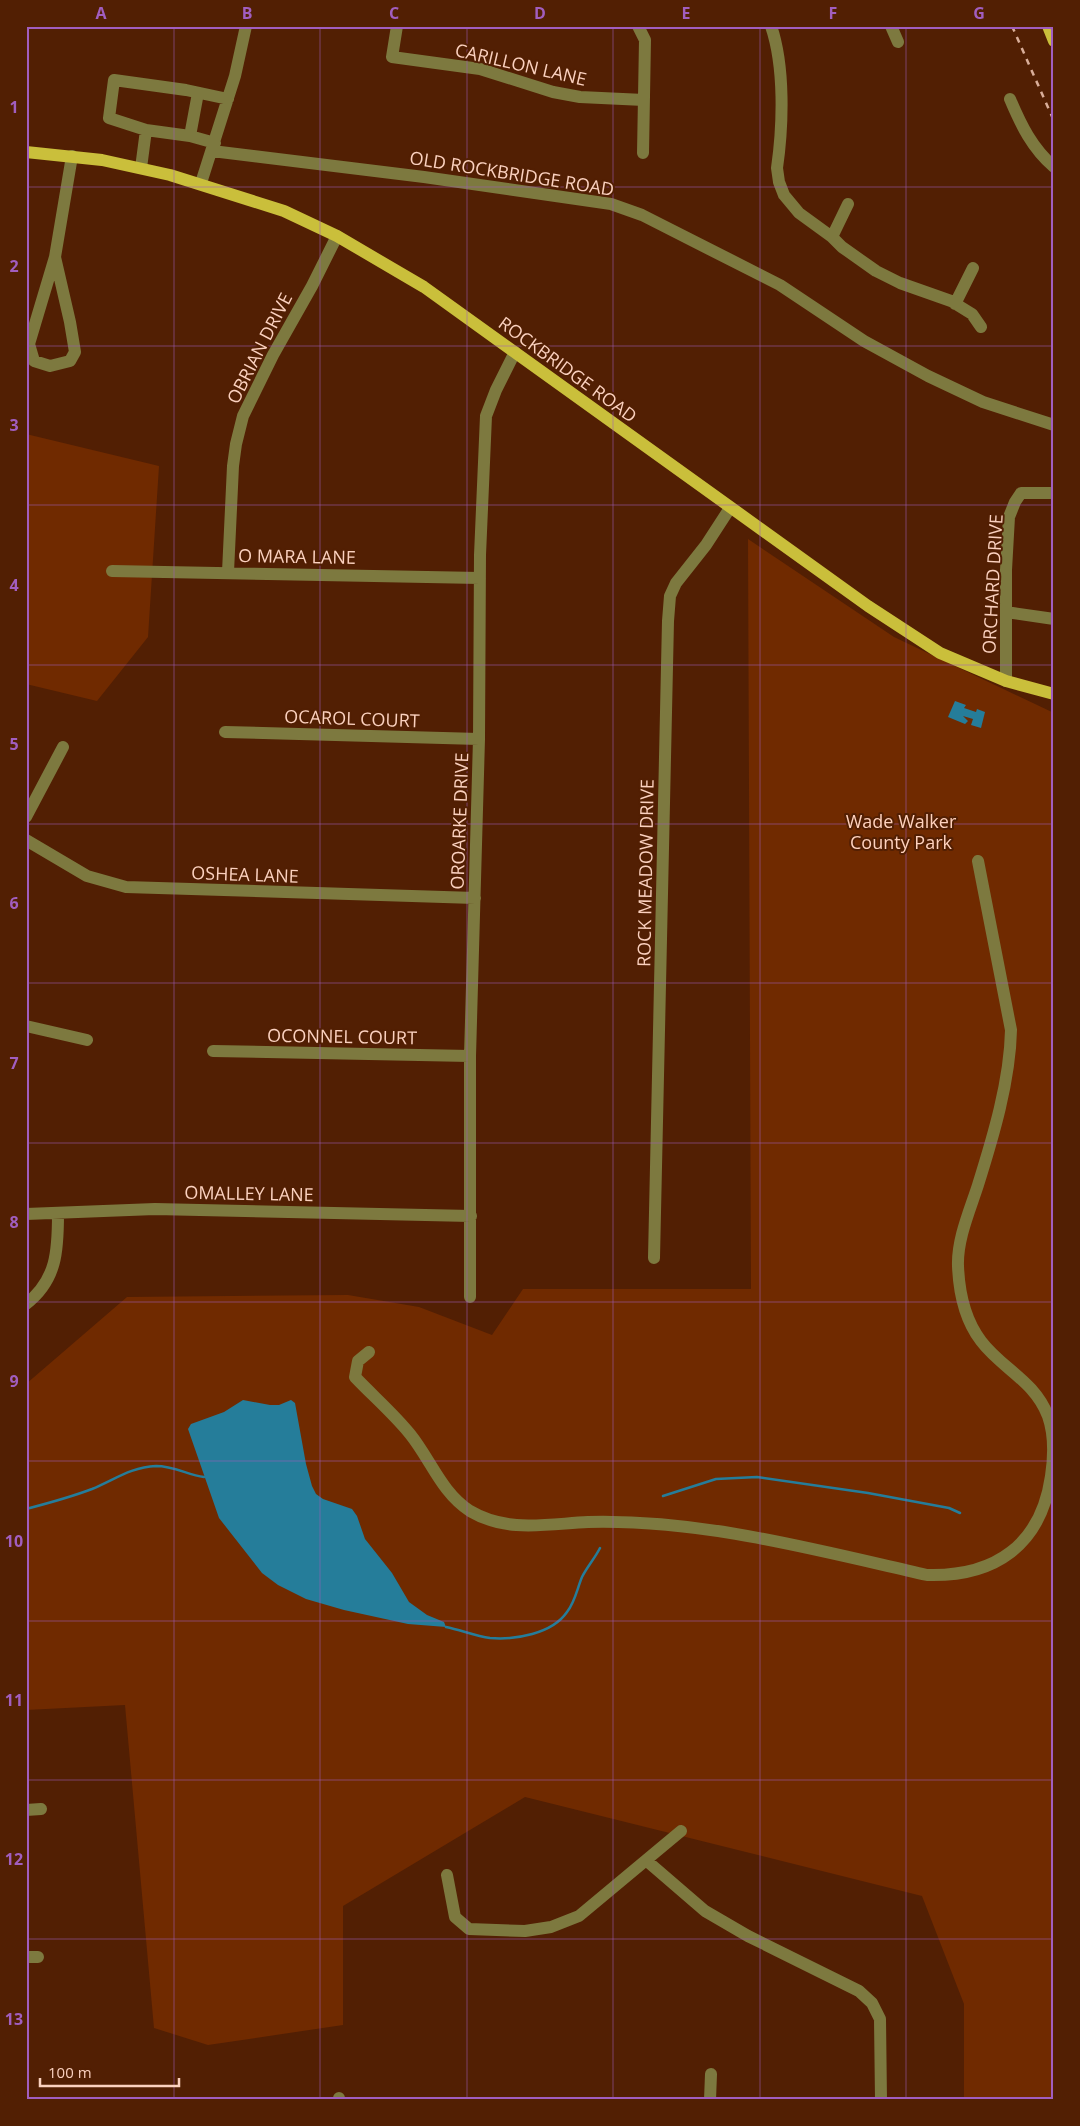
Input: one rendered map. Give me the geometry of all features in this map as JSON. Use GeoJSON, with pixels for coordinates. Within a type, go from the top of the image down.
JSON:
{"type":"FeatureCollection","features":[{"type":"Feature","properties":{"kind":"main road"},"geometry":{"type":"LineString","coordinates":[[1048,26],[1054,41]]}},
{"type":"Feature","properties":{"kind":"main road","name":"ROCKBRIDGE ROAD"},"geometry":{"type":"LineString","coordinates":[[26,152],[72,156],[141,168],[201,183],[284,211],[337,236],[424,287],[868,606],[940,653],[1006,681],[1054,694]]}},
{"type":"Feature","properties":{"kind":"street"},"geometry":{"type":"LineString","coordinates":[[201,183],[214,147],[243,48],[246,26]]}},
{"type":"Feature","properties":{"kind":"street","name":"CARILLON LANE"},"geometry":{"type":"LineString","coordinates":[[397,26],[392,57],[480,69],[554,92],[580,97],[644,100]]}},
{"type":"Feature","properties":{"kind":"street"},"geometry":{"type":"LineString","coordinates":[[638,26],[645,40],[643,153]]}},
{"type":"Feature","properties":{"kind":"street"},"geometry":{"type":"LineString","coordinates":[[772,26],[779,57],[781,84],[777,168],[779,182],[784,195],[799,213],[876,271],[900,283],[956,304],[972,314],[981,327]]}},
{"type":"Feature","properties":{"kind":"street"},"geometry":{"type":"LineString","coordinates":[[891,26],[898,42]]}},
{"type":"Feature","properties":{"kind":"street","name":"OLD ROCKBRIDGE ROAD"},"geometry":{"type":"LineString","coordinates":[[198,92],[114,80],[109,118],[146,130],[190,136],[214,147],[611,204],[642,215],[780,285],[864,341],[928,376],[983,402],[1054,425]]}},
{"type":"Feature","properties":{"kind":"street"},"geometry":{"type":"LineString","coordinates":[[190,136],[198,92],[228,99]]}},
{"type":"Feature","properties":{"kind":"street"},"geometry":{"type":"LineString","coordinates":[[1010,99],[1024,132],[1046,160],[1054,167]]}},
{"type":"Feature","properties":{"kind":"street"},"geometry":{"type":"LineString","coordinates":[[141,168],[146,130]]}},
{"type":"Feature","properties":{"kind":"street"},"geometry":{"type":"LineString","coordinates":[[55,257],[74,352],[70,361],[50,366],[34,361],[29,344],[55,257],[72,156]]}},
{"type":"Feature","properties":{"kind":"street"},"geometry":{"type":"LineString","coordinates":[[832,237],[848,204]]}},
{"type":"Feature","properties":{"kind":"street","name":"OBRIAN DRIVE"},"geometry":{"type":"LineString","coordinates":[[228,572],[233,466],[243,416],[273,355],[312,286],[337,236]]}},
{"type":"Feature","properties":{"kind":"street"},"geometry":{"type":"LineString","coordinates":[[956,304],[973,268]]}},
{"type":"Feature","properties":{"kind":"street","name":"OROARKE DRIVE"},"geometry":{"type":"LineString","coordinates":[[470,1297],[470,1056],[479,739],[480,578],[486,416],[496,390],[515,352]]}},
{"type":"Feature","properties":{"kind":"street","name":"ORCHARD DRIVE"},"geometry":{"type":"LineString","coordinates":[[1006,681],[1006,612],[1010,517],[1015,502],[1021,494],[1054,494]]}},
{"type":"Feature","properties":{"kind":"street","name":"ROCK MEADOW DRIVE"},"geometry":{"type":"LineString","coordinates":[[654,1258],[670,596],[676,583],[706,545],[730,508]]}},
{"type":"Feature","properties":{"kind":"street","name":"O MARA LANE"},"geometry":{"type":"LineString","coordinates":[[112,571],[480,578]]}},
{"type":"Feature","properties":{"kind":"street"},"geometry":{"type":"LineString","coordinates":[[1006,612],[1054,618]]}},
{"type":"Feature","properties":{"kind":"street","name":"OCAROL COURT"},"geometry":{"type":"LineString","coordinates":[[225,732],[479,739]]}},
{"type":"Feature","properties":{"kind":"street"},"geometry":{"type":"LineString","coordinates":[[26,817],[63,747]]}},
{"type":"Feature","properties":{"kind":"street","name":"OSHEA LANE"},"geometry":{"type":"LineString","coordinates":[[26,840],[87,876],[126,887],[475,898]]}},
{"type":"Feature","properties":{"kind":"street"},"geometry":{"type":"LineString","coordinates":[[370,1352],[358,1361],[354,1377],[410,1434],[447,1492],[471,1511],[496,1522],[524,1526],[589,1522],[620,1523],[707,1530],[789,1543],[927,1575],[946,1576],[973,1571],[1010,1553],[1030,1534],[1044,1510],[1050,1485],[1053,1442],[1048,1416],[1034,1392],[1026,1382],[981,1340],[964,1310],[958,1265],[962,1237],[984,1164],[1010,1050],[1011,1030],[978,861]]}},
{"type":"Feature","properties":{"kind":"street"},"geometry":{"type":"LineString","coordinates":[[26,1026],[87,1040]]}},
{"type":"Feature","properties":{"kind":"street","name":"OCONNEL COURT"},"geometry":{"type":"LineString","coordinates":[[213,1051],[470,1056]]}},
{"type":"Feature","properties":{"kind":"street","name":"OMALLEY LANE"},"geometry":{"type":"LineString","coordinates":[[26,1214],[156,1209],[471,1216]]}},
{"type":"Feature","properties":{"kind":"street"},"geometry":{"type":"LineString","coordinates":[[26,1304],[45,1284],[52,1272],[58,1246],[58,1214]]}},
{"type":"Feature","properties":{"kind":"street"},"geometry":{"type":"LineString","coordinates":[[26,1810],[41,1809]]}},
{"type":"Feature","properties":{"kind":"street"},"geometry":{"type":"LineString","coordinates":[[447,1875],[454,1917],[469,1929],[525,1931],[551,1927],[568,1922],[579,1916],[681,1830]]}},
{"type":"Feature","properties":{"kind":"street"},"geometry":{"type":"LineString","coordinates":[[646,1861],[705,1911],[748,1936],[859,1991],[872,2003],[880,2019],[881,2100]]}},
{"type":"Feature","properties":{"kind":"street"},"geometry":{"type":"LineString","coordinates":[[710,2100],[711,2074]]}},
{"type":"Feature","properties":{"kind":"green space"},"geometry":{"type":"Polygon","coordinates":[[[26,434],[159,466],[148,637],[97,701],[26,684],[26,434]]]}},
{"type":"Feature","properties":{"kind":"green space","name":"Wade Walker County Park"},"geometry":{"type":"Polygon","coordinates":[[[748,539],[894,637],[1054,713],[1054,2100],[964,2100],[964,2004],[922,1896],[525,1797],[343,1906],[343,2025],[208,2045],[154,2028],[125,1705],[26,1710],[26,1384],[127,1297],[348,1295],[419,1307],[492,1335],[523,1289],[751,1289],[748,539]]]}},
{"type":"Feature","properties":{"kind":"water"},"geometry":{"type":"Polygon","coordinates":[[[955,701],[966,705],[964,708],[976,712],[977,709],[985,712],[981,728],[971,725],[973,719],[963,716],[968,721],[965,724],[948,717],[955,701]]]}},
{"type":"Feature","properties":{"kind":"water"},"geometry":{"type":"Polygon","coordinates":[[[243,1400],[270,1405],[279,1405],[291,1400],[295,1403],[306,1464],[316,1494],[323,1499],[352,1509],[357,1516],[365,1539],[392,1573],[409,1602],[427,1615],[444,1622],[446,1627],[408,1624],[344,1610],[306,1599],[278,1585],[262,1573],[219,1518],[188,1429],[191,1424],[224,1412],[243,1400]]]}},
{"type":"Feature","properties":{"kind":"waterway"},"geometry":{"type":"LineString","coordinates":[[26,1509],[84,1492],[131,1471],[147,1467],[169,1467],[204,1477]]}},
{"type":"Feature","properties":{"kind":"waterway"},"geometry":{"type":"LineString","coordinates":[[663,1496],[716,1479],[757,1477],[868,1493],[949,1508],[960,1513]]}},
{"type":"Feature","properties":{"kind":"waterway"},"geometry":{"type":"LineString","coordinates":[[446,1627],[484,1637],[510,1638],[532,1634],[552,1626],[570,1608],[582,1577],[600,1548]]}},
{"type":"Feature","properties":{"kind":"railway"},"geometry":{"type":"LineString","coordinates":[[1012,26],[1054,121]]}}]}
